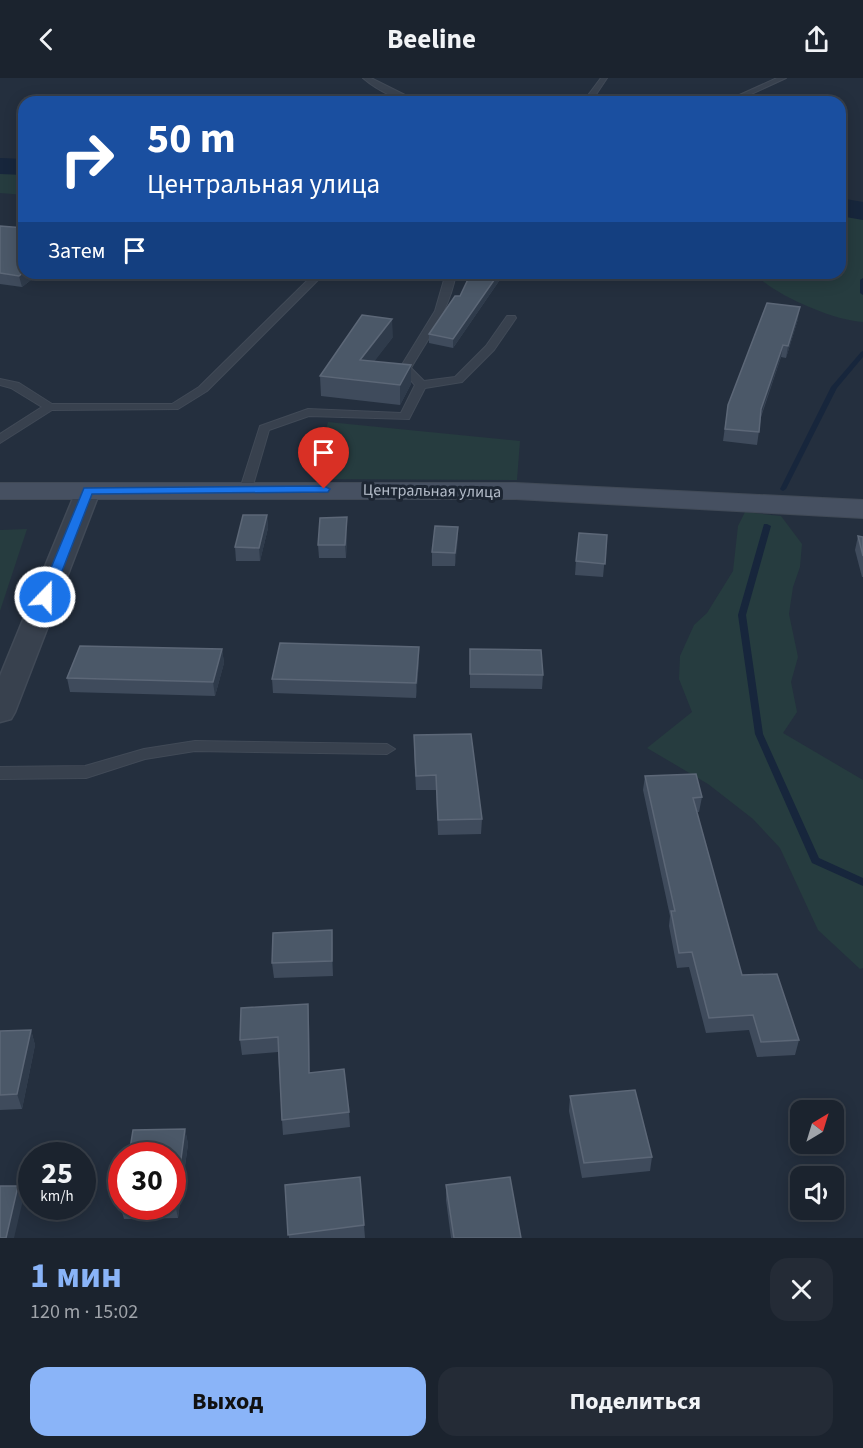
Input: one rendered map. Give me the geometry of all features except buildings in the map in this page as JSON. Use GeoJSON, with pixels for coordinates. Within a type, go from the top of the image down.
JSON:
{"type":"FeatureCollection","features":[{"type":"Feature","properties":{"kind":"street","name":"Центральная улица"},"geometry":{"type":"LineString","coordinates":[[0,491],[245,492],[324,489],[516,491],[863,509]]}},
{"type":"Feature","properties":{"kind":"street"},"geometry":{"type":"LineString","coordinates":[[0,712],[88,491]]}},
{"type":"Feature","properties":{"kind":"lane"},"geometry":{"type":"LineString","coordinates":[[366,78],[400,96]]}},
{"type":"Feature","properties":{"kind":"lane"},"geometry":{"type":"LineString","coordinates":[[591,96],[604,78]]}},
{"type":"Feature","properties":{"kind":"lane"},"geometry":{"type":"LineString","coordinates":[[742,96],[783,78]]}},
{"type":"Feature","properties":{"kind":"lane"},"geometry":{"type":"LineString","coordinates":[[0,382],[15,385],[50,407],[174,407],[203,388],[314,279]]}},
{"type":"Feature","properties":{"kind":"lane"},"geometry":{"type":"LineString","coordinates":[[420,385],[405,368],[442,309],[450,288],[451,279]]}},
{"type":"Feature","properties":{"kind":"lane"},"geometry":{"type":"LineString","coordinates":[[420,385],[458,380],[490,348],[511,318]]}},
{"type":"Feature","properties":{"kind":"lane"},"geometry":{"type":"LineString","coordinates":[[245,492],[264,428],[308,412],[405,417],[420,385]]}},
{"type":"Feature","properties":{"kind":"lane"},"geometry":{"type":"LineString","coordinates":[[0,439],[50,407]]}},
{"type":"Feature","properties":{"kind":"lane"},"geometry":{"type":"LineString","coordinates":[[0,773],[86,772],[144,754],[195,746],[387,749]]}},
{"type":"Feature","properties":{"kind":"green space"},"geometry":{"type":"Polygon","coordinates":[[[0,171],[18,171],[18,194],[0,193],[0,171]]]}},
{"type":"Feature","properties":{"kind":"green space"},"geometry":{"type":"Polygon","coordinates":[[[846,212],[863,213],[863,322],[836,317],[805,305],[775,290],[761,279],[846,279],[846,212]]]}},
{"type":"Feature","properties":{"kind":"green space"},"geometry":{"type":"Polygon","coordinates":[[[328,422],[520,441],[517,480],[313,479],[328,422]]]}},
{"type":"Feature","properties":{"kind":"green space"},"geometry":{"type":"Polygon","coordinates":[[[745,512],[781,516],[802,544],[800,567],[793,587],[789,614],[798,657],[791,682],[797,712],[783,733],[863,780],[863,968],[860,969],[818,930],[780,848],[753,819],[708,784],[647,748],[692,712],[679,679],[680,656],[694,625],[707,613],[733,571],[738,526],[745,512]]]}},
{"type":"Feature","properties":{"kind":"green space"},"geometry":{"type":"Polygon","coordinates":[[[27,529],[0,611],[0,530],[27,529]]]}},
{"type":"Feature","properties":{"kind":"waterway"},"geometry":{"type":"LineString","coordinates":[[0,166],[18,167]]}},
{"type":"Feature","properties":{"kind":"waterway"},"geometry":{"type":"LineString","coordinates":[[846,208],[863,211]]}},
{"type":"Feature","properties":{"kind":"waterway"},"geometry":{"type":"LineString","coordinates":[[863,280],[863,293]]}},
{"type":"Feature","properties":{"kind":"waterway"},"geometry":{"type":"LineString","coordinates":[[783,489],[834,387],[863,353]]}},
{"type":"Feature","properties":{"kind":"waterway"},"geometry":{"type":"LineString","coordinates":[[767,526],[742,615],[759,734],[815,860],[863,882]]}},
{"type":"Feature","properties":{"kind":"route"},"geometry":{"type":"LineString","coordinates":[[45,597],[88,491],[245,492],[324,489]]}}]}
